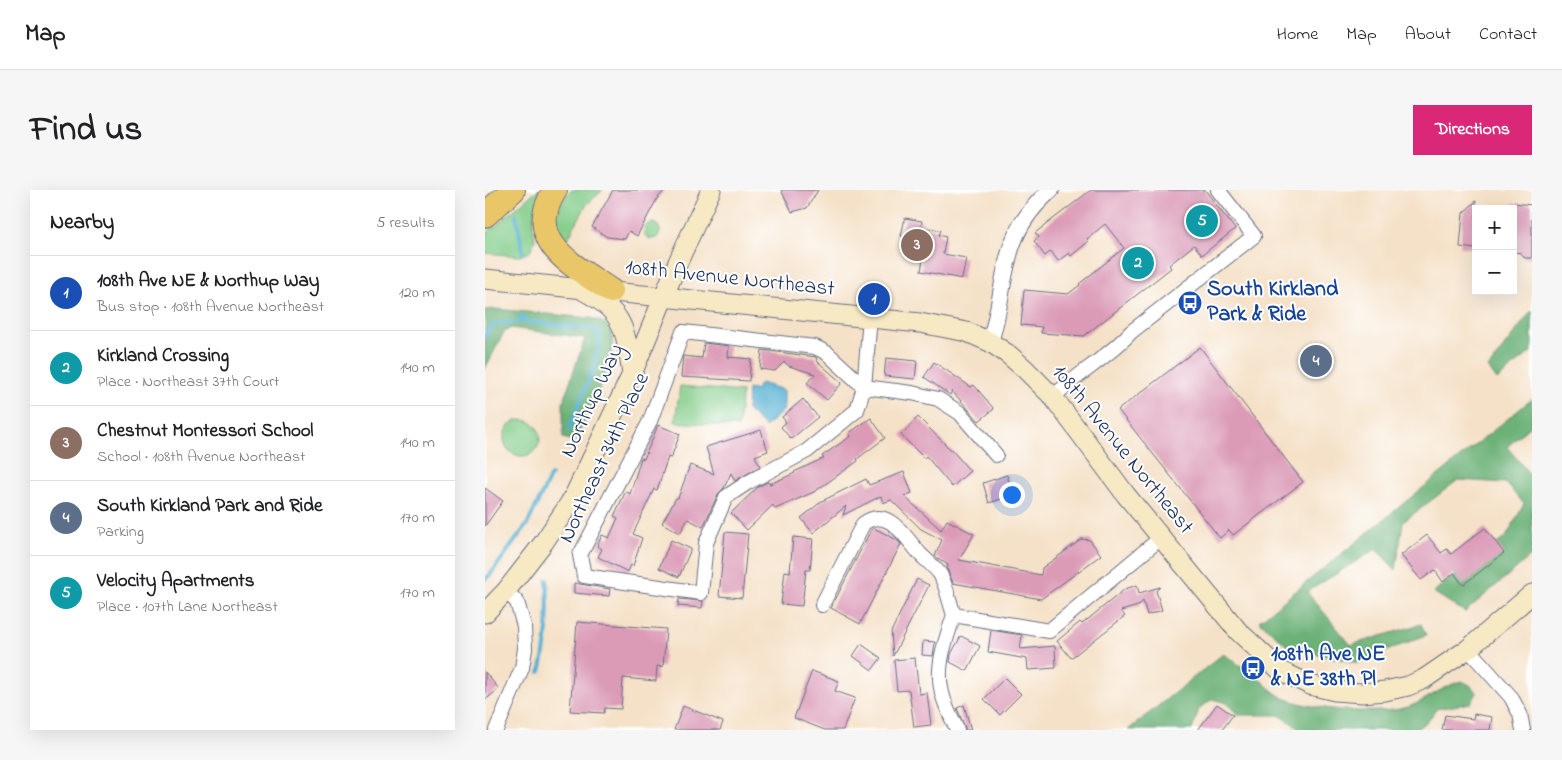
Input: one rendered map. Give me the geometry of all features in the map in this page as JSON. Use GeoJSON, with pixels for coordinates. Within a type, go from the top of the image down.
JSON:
{"type":"FeatureCollection","features":[{"type":"Feature","properties":{"kind":"highway"},"geometry":{"type":"LineString","coordinates":[[487,214],[513,190]]}},
{"type":"Feature","properties":{"kind":"highway"},"geometry":{"type":"LineString","coordinates":[[555,190],[545,213],[546,231],[553,247],[561,256],[611,291]]}},
{"type":"Feature","properties":{"kind":"main road","name":"Northup Way"},"geometry":{"type":"LineString","coordinates":[[485,613],[506,591],[544,542],[573,498],[632,374],[711,190]]}},
{"type":"Feature","properties":{"kind":"main road","name":"108th Avenue Northeast"},"geometry":{"type":"LineString","coordinates":[[485,279],[920,323],[967,332],[990,342],[1009,355],[1053,397],[1126,495],[1238,631],[1281,671],[1310,685],[1335,691],[1362,693],[1408,686],[1424,679],[1468,649],[1532,594]]}},
{"type":"Feature","properties":{"kind":"main road"},"geometry":{"type":"LineString","coordinates":[[576,287],[603,301],[617,316],[625,334],[632,374]]}},
{"type":"Feature","properties":{"kind":"main road"},"geometry":{"type":"LineString","coordinates":[[1009,355],[1035,394],[1087,457],[1126,495]]}},
{"type":"Feature","properties":{"kind":"street"},"geometry":{"type":"LineString","coordinates":[[990,342],[998,318],[1005,268],[1012,243],[1027,215],[1041,198],[1051,190]]}},
{"type":"Feature","properties":{"kind":"street"},"geometry":{"type":"LineString","coordinates":[[1053,397],[1066,384],[1121,342],[1131,332],[1255,236],[1218,190]]}},
{"type":"Feature","properties":{"kind":"street"},"geometry":{"type":"LineString","coordinates":[[870,318],[864,387],[913,393],[938,399],[960,413],[996,455]]}},
{"type":"Feature","properties":{"kind":"street","name":"Northeast 34th Place"},"geometry":{"type":"LineString","coordinates":[[683,332],[815,347],[827,353],[864,387],[857,410],[807,451],[747,483],[726,497],[706,542],[701,593],[584,576],[580,554],[650,421],[683,332]]}},
{"type":"Feature","properties":{"kind":"street"},"geometry":{"type":"LineString","coordinates":[[822,605],[863,524],[876,518],[885,520],[900,528],[919,553],[940,574],[954,615],[941,659],[941,678],[942,692],[957,730]]}},
{"type":"Feature","properties":{"kind":"street"},"geometry":{"type":"LineString","coordinates":[[954,615],[1049,631],[1162,537]]}},
{"type":"Feature","properties":{"kind":"street"},"geometry":{"type":"LineString","coordinates":[[496,730],[522,668],[525,649],[524,626],[517,602],[506,591]]}},
{"type":"Feature","properties":{"kind":"street"},"geometry":{"type":"LineString","coordinates":[[1468,649],[1511,697],[1520,714],[1523,730]]}},
{"type":"Feature","properties":{"kind":"green space"},"geometry":{"type":"Polygon","coordinates":[[[537,190],[545,190],[535,208],[533,226],[535,240],[530,252],[520,256],[485,253],[485,235],[537,190]]]}},
{"type":"Feature","properties":{"kind":"green space"},"geometry":{"type":"Polygon","coordinates":[[[571,190],[603,190],[587,204],[567,240],[558,229],[557,215],[562,201],[571,190]]]}},
{"type":"Feature","properties":{"kind":"green space"},"geometry":{"type":"Polygon","coordinates":[[[649,223],[655,223],[660,228],[658,237],[649,239],[644,234],[644,228],[649,223]]]}},
{"type":"Feature","properties":{"kind":"green space"},"geometry":{"type":"Polygon","coordinates":[[[495,309],[590,318],[603,322],[610,329],[611,355],[606,371],[574,441],[563,438],[563,402],[585,338],[511,328],[504,332],[485,369],[485,310],[495,309]]]}},
{"type":"Feature","properties":{"kind":"green space"},"geometry":{"type":"Polygon","coordinates":[[[1532,310],[1532,351],[1497,380],[1488,368],[1532,310]]]}},
{"type":"Feature","properties":{"kind":"green space"},"geometry":{"type":"Polygon","coordinates":[[[680,386],[742,392],[738,427],[675,422],[680,386]]]}},
{"type":"Feature","properties":{"kind":"green space"},"geometry":{"type":"Polygon","coordinates":[[[1532,399],[1532,424],[1507,447],[1532,477],[1532,555],[1465,612],[1433,592],[1506,537],[1524,504],[1506,483],[1458,480],[1403,522],[1396,570],[1376,549],[1307,592],[1351,645],[1421,624],[1426,635],[1357,663],[1290,648],[1259,621],[1532,399]]]}},
{"type":"Feature","properties":{"kind":"green space"},"geometry":{"type":"Polygon","coordinates":[[[522,420],[529,421],[535,425],[539,431],[539,445],[535,451],[529,455],[522,456],[515,455],[509,451],[505,445],[504,438],[505,431],[509,425],[515,421],[522,420]]]}},
{"type":"Feature","properties":{"kind":"green space"},"geometry":{"type":"Polygon","coordinates":[[[1223,654],[1282,697],[1324,708],[1357,711],[1400,709],[1416,704],[1454,683],[1462,681],[1470,685],[1477,693],[1471,703],[1436,709],[1429,720],[1415,730],[1299,730],[1279,715],[1238,715],[1226,703],[1212,699],[1199,709],[1192,730],[1128,730],[1223,654]]]}},
{"type":"Feature","properties":{"kind":"water"},"geometry":{"type":"Polygon","coordinates":[[[761,383],[784,390],[784,410],[765,427],[747,410],[748,389],[755,390],[761,383]]]}},
{"type":"Feature","properties":{"kind":"building"},"geometry":{"type":"Polygon","coordinates":[[[613,190],[665,190],[657,199],[637,236],[629,231],[625,239],[607,237],[592,227],[613,190]]]}},
{"type":"Feature","properties":{"kind":"building"},"geometry":{"type":"Polygon","coordinates":[[[781,190],[818,190],[807,208],[792,212],[781,190]]]}},
{"type":"Feature","properties":{"kind":"building"},"geometry":{"type":"Polygon","coordinates":[[[1091,190],[1205,190],[1235,229],[1202,255],[1194,245],[1169,265],[1171,268],[1084,336],[1041,333],[1042,327],[1021,325],[1024,290],[1068,294],[1124,248],[1105,224],[1071,256],[1069,253],[1058,261],[1051,251],[1045,256],[1034,241],[1039,237],[1035,233],[1091,190]]]}},
{"type":"Feature","properties":{"kind":"building"},"geometry":{"type":"Polygon","coordinates":[[[1476,201],[1476,205],[1472,205],[1472,248],[1460,247],[1463,213],[1476,201]]]}},
{"type":"Feature","properties":{"kind":"building"},"geometry":{"type":"Polygon","coordinates":[[[1513,203],[1532,205],[1532,258],[1525,258],[1521,253],[1517,252],[1517,205],[1513,205],[1513,203]]]}},
{"type":"Feature","properties":{"kind":"building"},"geometry":{"type":"Polygon","coordinates":[[[905,218],[922,221],[921,227],[941,230],[939,235],[946,237],[943,254],[966,258],[962,279],[921,271],[926,241],[901,236],[905,218]]]}},
{"type":"Feature","properties":{"kind":"building"},"geometry":{"type":"Polygon","coordinates":[[[704,343],[729,346],[728,357],[751,359],[749,381],[681,377],[683,356],[702,358],[704,343]]]}},
{"type":"Feature","properties":{"kind":"building"},"geometry":{"type":"Polygon","coordinates":[[[1200,347],[1303,482],[1233,535],[1229,530],[1220,538],[1118,410],[1200,347]]]}},
{"type":"Feature","properties":{"kind":"building"},"geometry":{"type":"Polygon","coordinates":[[[762,350],[816,357],[817,361],[842,383],[827,400],[807,383],[815,374],[789,366],[784,362],[775,371],[760,369],[762,350]]]}},
{"type":"Feature","properties":{"kind":"building"},"geometry":{"type":"Polygon","coordinates":[[[886,358],[917,361],[915,379],[884,376],[886,358]]]}},
{"type":"Feature","properties":{"kind":"building"},"geometry":{"type":"Polygon","coordinates":[[[934,362],[971,387],[974,385],[994,409],[979,421],[952,391],[950,395],[924,377],[934,362]]]}},
{"type":"Feature","properties":{"kind":"building"},"geometry":{"type":"Polygon","coordinates":[[[803,399],[818,417],[791,439],[781,427],[786,422],[782,417],[803,399]]]}},
{"type":"Feature","properties":{"kind":"building"},"geometry":{"type":"Polygon","coordinates":[[[918,417],[951,449],[970,471],[952,487],[926,456],[924,458],[901,435],[918,417]]]}},
{"type":"Feature","properties":{"kind":"building"},"geometry":{"type":"Polygon","coordinates":[[[871,418],[885,438],[857,459],[858,461],[814,492],[775,509],[773,505],[747,530],[731,513],[759,486],[768,482],[770,484],[824,458],[822,456],[851,436],[849,433],[871,418]]]}},
{"type":"Feature","properties":{"kind":"building"},"geometry":{"type":"Polygon","coordinates":[[[658,425],[680,434],[671,458],[668,457],[657,490],[654,489],[633,534],[642,538],[633,566],[631,565],[628,572],[598,557],[602,549],[597,546],[602,535],[609,538],[618,518],[614,516],[626,491],[630,494],[641,458],[644,459],[658,425]]]}},
{"type":"Feature","properties":{"kind":"building"},"geometry":{"type":"Polygon","coordinates":[[[761,430],[768,451],[755,456],[760,466],[735,481],[731,473],[724,488],[718,494],[703,527],[688,519],[680,533],[662,523],[676,498],[678,498],[690,465],[714,474],[706,447],[761,430]]]}},
{"type":"Feature","properties":{"kind":"building"},"geometry":{"type":"Polygon","coordinates":[[[904,472],[912,493],[904,496],[941,530],[947,520],[974,534],[959,560],[1041,575],[1042,568],[1082,539],[1090,540],[1101,555],[1041,599],[953,583],[947,569],[948,565],[935,556],[942,540],[921,529],[891,500],[883,503],[881,496],[843,515],[846,506],[813,533],[801,518],[822,501],[866,479],[869,485],[904,472]]]}},
{"type":"Feature","properties":{"kind":"building"},"geometry":{"type":"Polygon","coordinates":[[[1007,475],[1013,495],[989,503],[983,483],[1007,475]]]}},
{"type":"Feature","properties":{"kind":"building"},"geometry":{"type":"Polygon","coordinates":[[[485,488],[503,501],[485,526],[485,488]]]}},
{"type":"Feature","properties":{"kind":"building"},"geometry":{"type":"Polygon","coordinates":[[[874,528],[901,544],[860,624],[831,608],[871,530],[874,528]]]}},
{"type":"Feature","properties":{"kind":"building"},"geometry":{"type":"Polygon","coordinates":[[[1485,528],[1504,553],[1463,585],[1454,573],[1443,582],[1435,570],[1421,580],[1401,555],[1427,535],[1441,553],[1447,549],[1451,554],[1485,528]]]}},
{"type":"Feature","properties":{"kind":"building"},"geometry":{"type":"Polygon","coordinates":[[[725,532],[748,534],[742,598],[719,596],[725,532]]]}},
{"type":"Feature","properties":{"kind":"building"},"geometry":{"type":"Polygon","coordinates":[[[793,537],[813,539],[810,570],[806,570],[802,606],[781,604],[785,571],[790,572],[793,537]]]}},
{"type":"Feature","properties":{"kind":"building"},"geometry":{"type":"Polygon","coordinates":[[[671,540],[691,549],[679,577],[659,568],[671,540]]]}},
{"type":"Feature","properties":{"kind":"building"},"geometry":{"type":"Polygon","coordinates":[[[917,579],[929,585],[893,656],[891,632],[917,579]]]}},
{"type":"Feature","properties":{"kind":"building"},"geometry":{"type":"Polygon","coordinates":[[[574,583],[610,589],[609,596],[574,593],[574,583]]]}},
{"type":"Feature","properties":{"kind":"building"},"geometry":{"type":"Polygon","coordinates":[[[1137,585],[1139,593],[1160,587],[1156,591],[1162,610],[1147,615],[1143,601],[1138,606],[1121,611],[1125,616],[1071,658],[1057,641],[1080,622],[1082,624],[1125,589],[1137,585]]]}},
{"type":"Feature","properties":{"kind":"building"},"geometry":{"type":"Polygon","coordinates":[[[679,599],[703,601],[702,608],[678,606],[679,599]]]}},
{"type":"Feature","properties":{"kind":"building"},"geometry":{"type":"Polygon","coordinates":[[[577,622],[666,629],[663,667],[657,666],[656,681],[623,678],[621,709],[605,708],[604,713],[570,711],[577,622]]]}},
{"type":"Feature","properties":{"kind":"building"},"geometry":{"type":"Polygon","coordinates":[[[991,630],[1022,635],[1020,649],[1055,646],[1056,668],[1028,670],[1027,659],[988,652],[991,630]]]}},
{"type":"Feature","properties":{"kind":"building"},"geometry":{"type":"Polygon","coordinates":[[[961,636],[980,646],[967,671],[950,662],[951,654],[961,636]]]}},
{"type":"Feature","properties":{"kind":"building"},"geometry":{"type":"Polygon","coordinates":[[[923,641],[935,642],[933,656],[922,655],[923,641]]]}},
{"type":"Feature","properties":{"kind":"building"},"geometry":{"type":"Polygon","coordinates":[[[861,644],[881,658],[872,670],[853,656],[861,644]]]}},
{"type":"Feature","properties":{"kind":"building"},"geometry":{"type":"Polygon","coordinates":[[[915,658],[919,694],[927,693],[931,725],[914,727],[909,690],[897,691],[894,660],[915,658]]]}},
{"type":"Feature","properties":{"kind":"building"},"geometry":{"type":"Polygon","coordinates":[[[812,671],[839,681],[835,691],[855,698],[843,730],[825,730],[794,718],[812,671]]]}},
{"type":"Feature","properties":{"kind":"building"},"geometry":{"type":"Polygon","coordinates":[[[485,672],[499,689],[485,700],[485,672]]]}},
{"type":"Feature","properties":{"kind":"building"},"geometry":{"type":"Polygon","coordinates":[[[1005,678],[1021,694],[1000,715],[984,699],[1005,678]]]}},
{"type":"Feature","properties":{"kind":"building"},"geometry":{"type":"Polygon","coordinates":[[[1217,704],[1233,715],[1222,730],[1198,730],[1217,704]]]}},
{"type":"Feature","properties":{"kind":"building"},"geometry":{"type":"Polygon","coordinates":[[[964,705],[971,730],[966,730],[957,708],[964,705]]]}},
{"type":"Feature","properties":{"kind":"building"},"geometry":{"type":"Polygon","coordinates":[[[683,706],[723,722],[720,730],[674,730],[683,706]]]}},
{"type":"Feature","properties":{"kind":"building"},"geometry":{"type":"Polygon","coordinates":[[[1474,714],[1492,717],[1490,730],[1442,730],[1445,715],[1473,719],[1474,714]]]}},
{"type":"Feature","properties":{"kind":"waterway"},"geometry":{"type":"LineString","coordinates":[[516,215],[523,253]]}},
{"type":"Feature","properties":{"kind":"waterway"},"geometry":{"type":"LineString","coordinates":[[522,316],[524,321],[595,329],[600,335],[596,361],[569,430]]}},
{"type":"Feature","properties":{"kind":"waterway"},"geometry":{"type":"LineString","coordinates":[[485,336],[494,324],[524,321]]}},
{"type":"Feature","properties":{"kind":"waterway"},"geometry":{"type":"LineString","coordinates":[[485,579],[490,575],[528,523],[551,475]]}},
{"type":"Feature","properties":{"kind":"waterway"},"geometry":{"type":"LineString","coordinates":[[540,672],[547,626],[547,580]]}},
{"type":"Feature","properties":{"kind":"place","name":"Velocity Apartments"},"geometry":{"type":"Point","coordinates":[1202,221]}},
{"type":"Feature","properties":{"kind":"place","name":"Chestnut Montessori School"},"geometry":{"type":"Point","coordinates":[917,245]}},
{"type":"Feature","properties":{"kind":"place","name":"Kirkland Crossing"},"geometry":{"type":"Point","coordinates":[1138,263]}},
{"type":"Feature","properties":{"kind":"place","name":"108th Ave NE & Northup Way"},"geometry":{"type":"Point","coordinates":[874,299]}},
{"type":"Feature","properties":{"kind":"place","name":"South Kirkland Park & Ride"},"geometry":{"type":"Point","coordinates":[1190,303]}},
{"type":"Feature","properties":{"kind":"place","name":"South Kirkland Park and Ride"},"geometry":{"type":"Point","coordinates":[1316,361]}},
{"type":"Feature","properties":{"kind":"place","name":"108th Ave NE & NE 38th Pl"},"geometry":{"type":"Point","coordinates":[1253,668]}}]}
